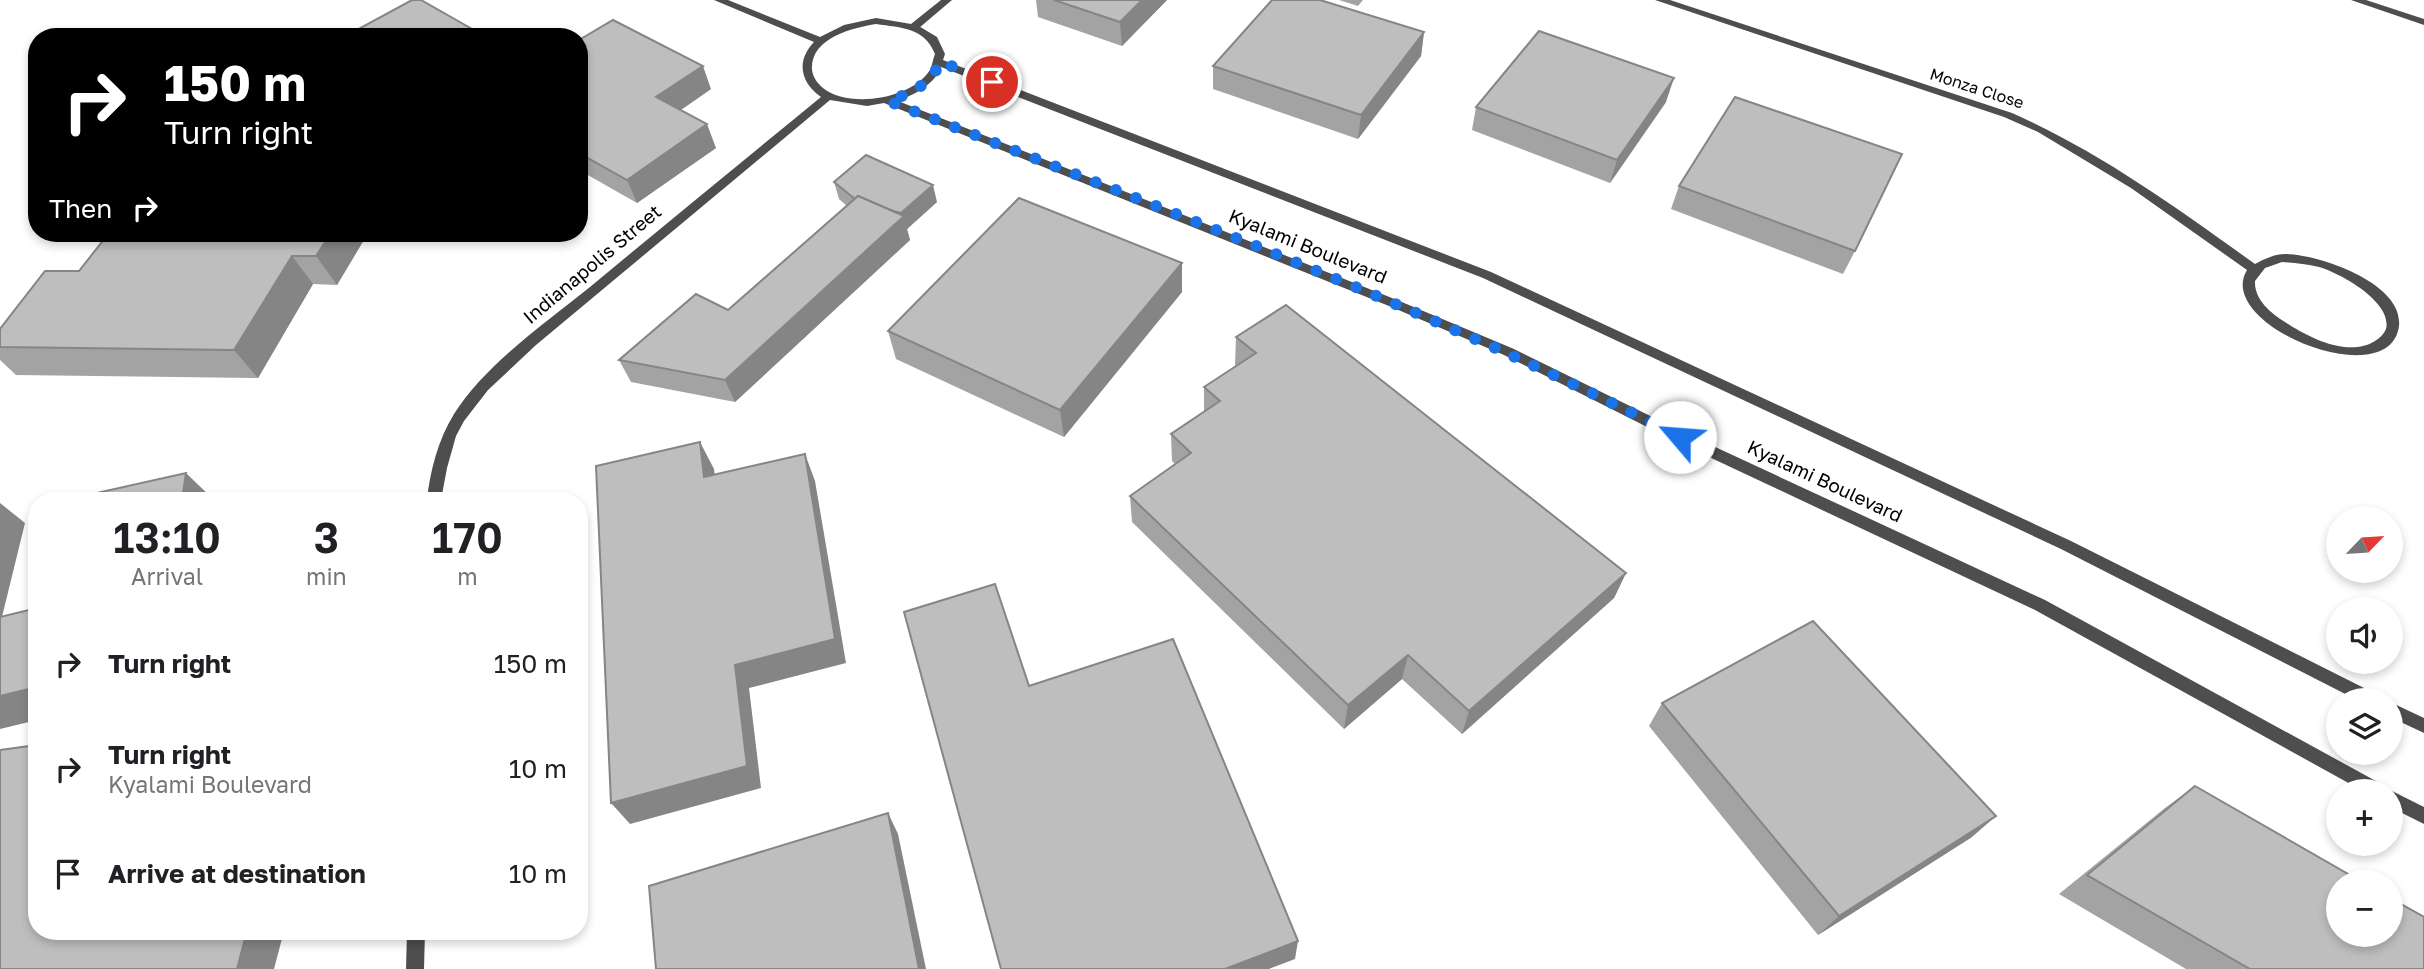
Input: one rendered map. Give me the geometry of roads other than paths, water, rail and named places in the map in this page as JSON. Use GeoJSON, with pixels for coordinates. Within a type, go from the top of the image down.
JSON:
{"type":"FeatureCollection","features":[{"type":"Feature","properties":{"kind":"street"},"geometry":{"type":"LineString","coordinates":[[719,0],[821,41]]}},
{"type":"Feature","properties":{"kind":"street"},"geometry":{"type":"LineString","coordinates":[[915,26],[947,0]]}},
{"type":"Feature","properties":{"kind":"street","name":"Monza Close"},"geometry":{"type":"LineString","coordinates":[[1660,0],[2047,131],[2112,169],[2254,269]]}},
{"type":"Feature","properties":{"kind":"street"},"geometry":{"type":"LineString","coordinates":[[2356,0],[2424,22]]}},
{"type":"Feature","properties":{"kind":"street"},"geometry":{"type":"LineString","coordinates":[[876,21],[915,26],[931,35],[940,48],[941,62],[935,75],[924,85],[888,101],[846,102],[827,96],[814,88],[807,77],[805,65],[810,52],[821,41],[836,31],[876,21]]}},
{"type":"Feature","properties":{"kind":"street","name":"Kyalami Boulevard"},"geometry":{"type":"LineString","coordinates":[[941,62],[1498,279],[2066,545],[2348,688]]}},
{"type":"Feature","properties":{"kind":"street","name":"Indianapolis Street"},"geometry":{"type":"LineString","coordinates":[[435,492],[439,471],[458,418],[488,381],[531,342],[827,96]]}},
{"type":"Feature","properties":{"kind":"street","name":"Kyalami Boulevard"},"geometry":{"type":"LineString","coordinates":[[888,101],[1394,303],[1520,357],[1680,437],[2040,605],[2357,779]]}},
{"type":"Feature","properties":{"kind":"street"},"geometry":{"type":"LineString","coordinates":[[2282,258],[2302,259],[2348,274],[2382,300],[2391,315],[2392,330],[2385,341],[2371,348],[2360,349],[2325,347],[2300,338],[2261,310],[2250,294],[2248,280],[2254,269],[2265,262],[2282,258]]}},
{"type":"Feature","properties":{"kind":"street"},"geometry":{"type":"LineString","coordinates":[[2403,716],[2424,726]]}},
{"type":"Feature","properties":{"kind":"street"},"geometry":{"type":"LineString","coordinates":[[2403,805],[2424,816]]}},
{"type":"Feature","properties":{"kind":"street"},"geometry":{"type":"LineString","coordinates":[[415,969],[416,940]]}}]}
